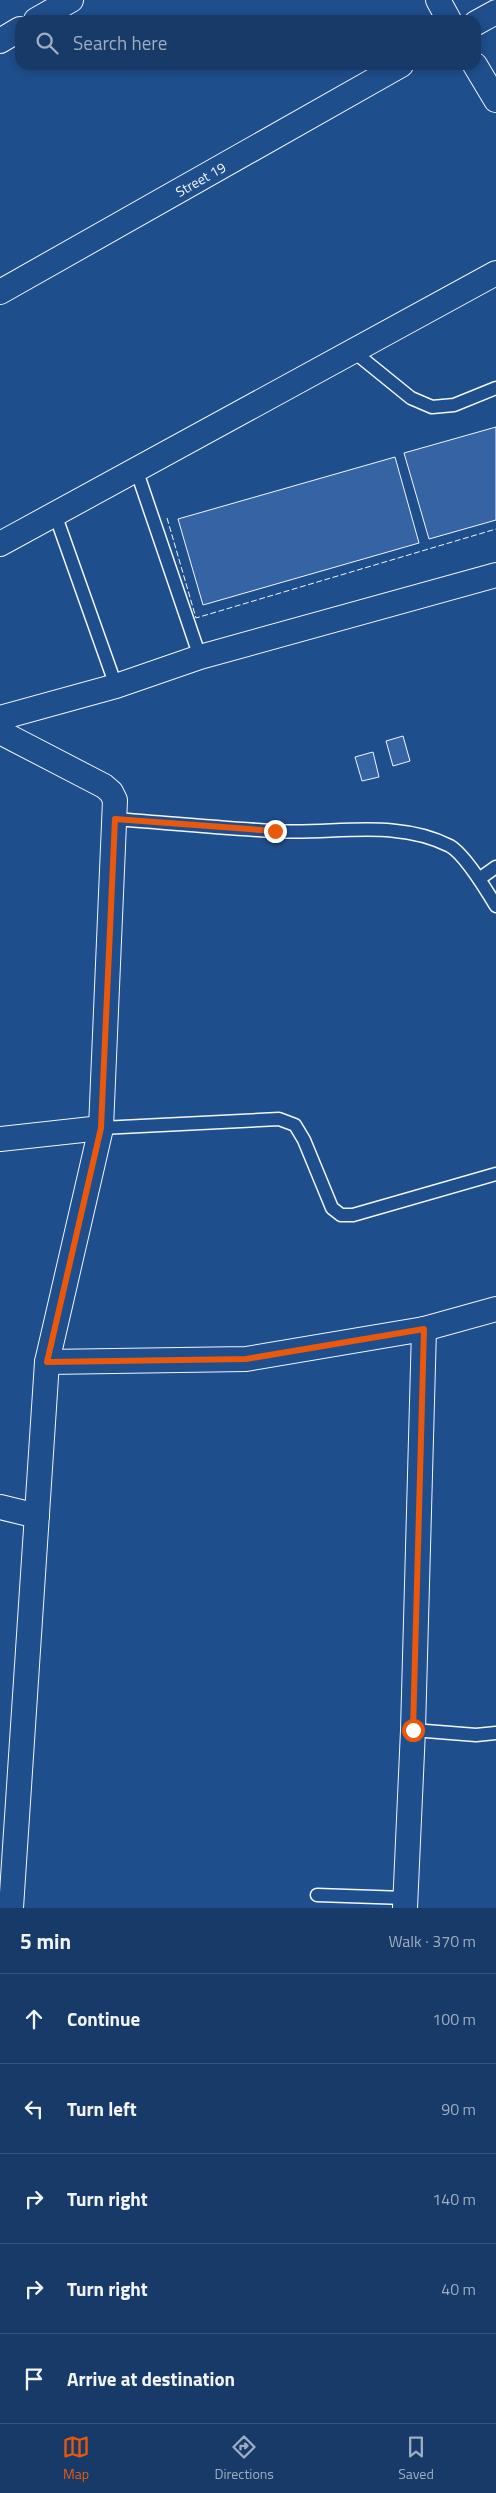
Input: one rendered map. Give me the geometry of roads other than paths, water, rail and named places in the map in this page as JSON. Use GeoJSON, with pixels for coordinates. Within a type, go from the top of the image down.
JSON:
{"type":"FeatureCollection","features":[{"type":"Feature","properties":{"kind":"street"},"geometry":{"type":"LineString","coordinates":[[45,15],[71,0]]}},
{"type":"Feature","properties":{"kind":"street"},"geometry":{"type":"LineString","coordinates":[[438,0],[446,15]]}},
{"type":"Feature","properties":{"kind":"street"},"geometry":{"type":"LineString","coordinates":[[481,20],[496,12]]}},
{"type":"Feature","properties":{"kind":"street"},"geometry":{"type":"LineString","coordinates":[[0,41],[15,32]]}},
{"type":"Feature","properties":{"kind":"street","name":"Street 19"},"geometry":{"type":"LineString","coordinates":[[0,292],[392,70]]}},
{"type":"Feature","properties":{"kind":"street"},"geometry":{"type":"LineString","coordinates":[[478,70],[496,100]]}},
{"type":"Feature","properties":{"kind":"street"},"geometry":{"type":"LineString","coordinates":[[0,544],[496,273]]}},
{"type":"Feature","properties":{"kind":"street"},"geometry":{"type":"LineString","coordinates":[[0,718],[116,686],[200,657],[496,575]]}},
{"type":"Feature","properties":{"kind":"street"},"geometry":{"type":"LineString","coordinates":[[0,732],[104,786],[111,792],[115,800],[101,1128],[47,1362],[11,1908]]}},
{"type":"Feature","properties":{"kind":"street"},"geometry":{"type":"LineString","coordinates":[[0,1139],[101,1128]]}},
{"type":"Feature","properties":{"kind":"street"},"geometry":{"type":"LineString","coordinates":[[47,1362],[246,1359],[424,1329],[496,1308]]}},
{"type":"Feature","properties":{"kind":"street"},"geometry":{"type":"LineString","coordinates":[[405,1903],[413,1730],[424,1329]]}},
{"type":"Feature","properties":{"kind":"street"},"geometry":{"type":"LineString","coordinates":[[0,1506],[37,1516]]}},
{"type":"Feature","properties":{"kind":"lane"},"geometry":{"type":"LineString","coordinates":[[353,351],[412,398],[432,408],[454,405],[496,388]]}},
{"type":"Feature","properties":{"kind":"lane"},"geometry":{"type":"LineString","coordinates":[[136,469],[200,657]]}},
{"type":"Feature","properties":{"kind":"lane"},"geometry":{"type":"LineString","coordinates":[[55,514],[116,686]]}},
{"type":"Feature","properties":{"kind":"lane"},"geometry":{"type":"LineString","coordinates":[[115,819],[275,831],[362,829],[416,832],[452,847],[479,879],[496,906]]}},
{"type":"Feature","properties":{"kind":"lane"},"geometry":{"type":"LineString","coordinates":[[479,879],[496,867]]}},
{"type":"Feature","properties":{"kind":"lane"},"geometry":{"type":"LineString","coordinates":[[101,1128],[279,1119],[295,1125],[304,1140],[332,1208],[341,1215],[353,1215],[496,1174]]}},
{"type":"Feature","properties":{"kind":"lane"},"geometry":{"type":"LineString","coordinates":[[413,1730],[476,1735],[496,1733]]}},
{"type":"Feature","properties":{"kind":"lane"},"geometry":{"type":"LineString","coordinates":[[317,1895],[405,1903]]}}]}
